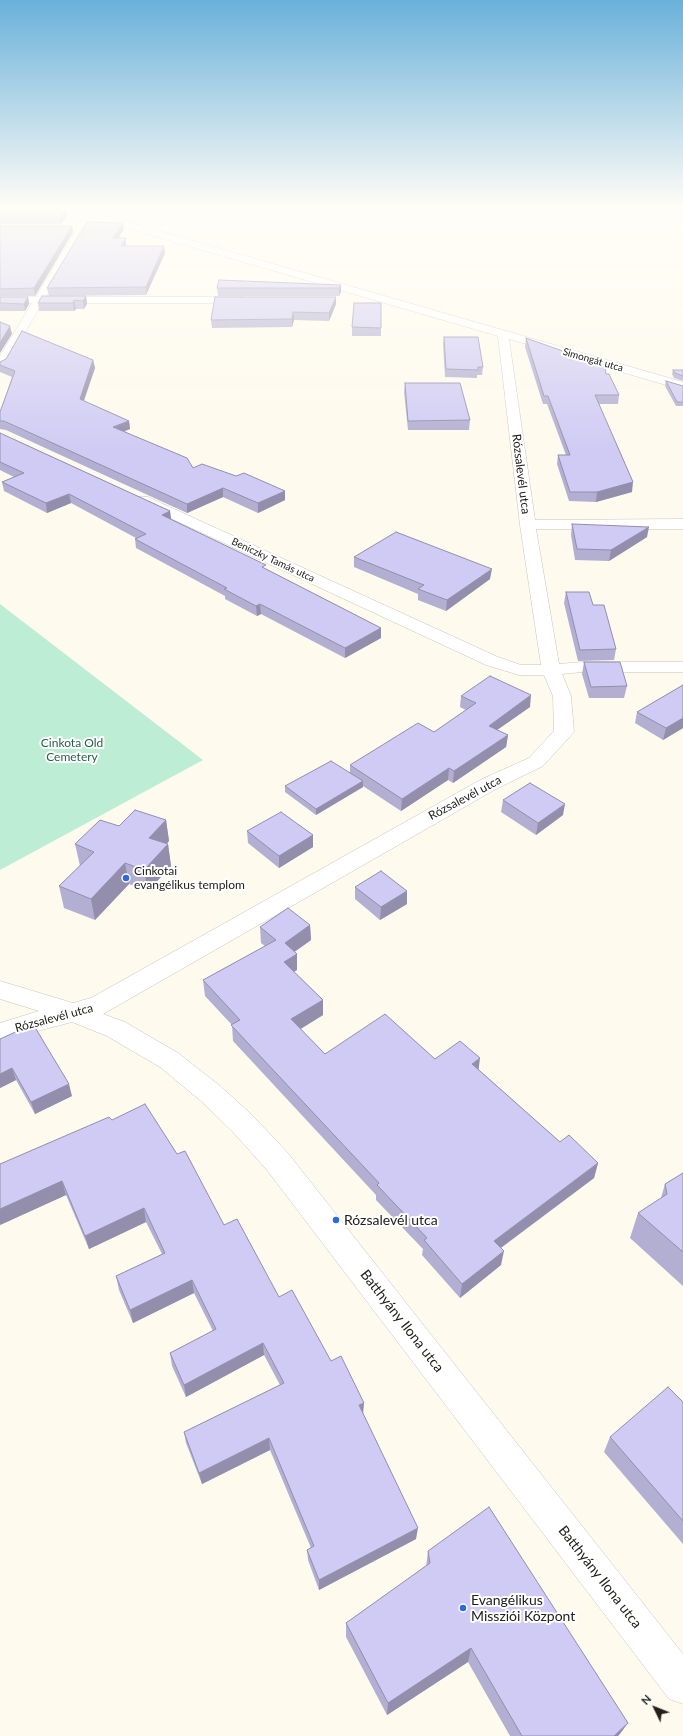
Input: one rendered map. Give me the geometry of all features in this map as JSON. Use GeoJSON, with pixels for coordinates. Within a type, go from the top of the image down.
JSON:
{"type":"FeatureCollection","features":[{"type":"Feature","properties":{"kind":"street"},"geometry":{"type":"LineString","coordinates":[[0,366],[44,288]]}},
{"type":"Feature","properties":{"kind":"street","name":"Simongát utca"},"geometry":{"type":"LineString","coordinates":[[349,288],[683,386]]}},
{"type":"Feature","properties":{"kind":"street"},"geometry":{"type":"LineString","coordinates":[[0,300],[257,300]]}},
{"type":"Feature","properties":{"kind":"street"},"geometry":{"type":"LineString","coordinates":[[352,300],[391,300]]}},
{"type":"Feature","properties":{"kind":"street","name":"Rózsalevél utca"},"geometry":{"type":"LineString","coordinates":[[0,1034],[13,1028],[98,1006],[483,788],[536,762],[564,732],[562,696],[551,670],[528,525],[503,334]]}},
{"type":"Feature","properties":{"kind":"street","name":"Beniczky Tamás utca"},"geometry":{"type":"LineString","coordinates":[[130,494],[492,661],[519,670],[551,670],[582,667],[683,667]]}},
{"type":"Feature","properties":{"kind":"street"},"geometry":{"type":"LineString","coordinates":[[528,525],[683,524]]}},
{"type":"Feature","properties":{"kind":"street","name":"Batthyány Ilona utca"},"geometry":{"type":"LineString","coordinates":[[0,990],[72,1012],[116,1029],[168,1060],[215,1098],[242,1123],[278,1161],[683,1685]]}},
{"type":"Feature","properties":{"kind":"green space","name":"Cinkota Old Cemetery"},"geometry":{"type":"Polygon","coordinates":[[[0,604],[203,760],[0,870],[0,604]]]}},
{"type":"Feature","properties":{"kind":"building"},"geometry":{"type":"Polygon","coordinates":[[[0,288],[34,288],[0,289],[0,288]]]}},
{"type":"Feature","properties":{"kind":"building"},"geometry":{"type":"Polygon","coordinates":[[[42,296],[86,296],[83,301],[74,300],[73,303],[38,303],[42,296]]]}},
{"type":"Feature","properties":{"kind":"building"},"geometry":{"type":"Polygon","coordinates":[[[0,297],[28,297],[24,304],[0,303],[0,297]]]}},
{"type":"Feature","properties":{"kind":"building"},"geometry":{"type":"Polygon","coordinates":[[[215,297],[336,297],[329,313],[293,312],[292,319],[211,320],[215,297]]]}},
{"type":"Feature","properties":{"kind":"building"},"geometry":{"type":"Polygon","coordinates":[[[354,303],[381,303],[381,328],[352,327],[354,303]]]}},
{"type":"Feature","properties":{"kind":"building"},"geometry":{"type":"Polygon","coordinates":[[[0,322],[10,326],[0,343],[0,322]]]}},
{"type":"Feature","properties":{"kind":"building"},"geometry":{"type":"Polygon","coordinates":[[[22,331],[93,360],[80,399],[129,421],[113,427],[187,458],[193,468],[202,464],[236,476],[244,473],[285,491],[258,503],[223,488],[187,504],[4,421],[0,421],[0,412],[15,371],[0,365],[0,362],[6,359],[22,331]]]}},
{"type":"Feature","properties":{"kind":"building"},"geometry":{"type":"Polygon","coordinates":[[[444,337],[478,337],[483,367],[478,367],[478,370],[446,369],[444,337]]]}},
{"type":"Feature","properties":{"kind":"building"},"geometry":{"type":"Polygon","coordinates":[[[526,338],[605,366],[606,374],[609,374],[619,395],[595,395],[633,482],[597,492],[570,492],[558,455],[570,455],[548,396],[544,396],[526,338]]]}},
{"type":"Feature","properties":{"kind":"building"},"geometry":{"type":"Polygon","coordinates":[[[673,370],[683,370],[683,376],[675,373],[673,370]]]}},
{"type":"Feature","properties":{"kind":"building"},"geometry":{"type":"Polygon","coordinates":[[[666,381],[683,386],[683,402],[677,402],[666,381]]]}},
{"type":"Feature","properties":{"kind":"building"},"geometry":{"type":"Polygon","coordinates":[[[405,383],[460,383],[470,420],[408,421],[405,383]]]}},
{"type":"Feature","properties":{"kind":"building"},"geometry":{"type":"Polygon","coordinates":[[[0,433],[170,511],[162,515],[266,565],[262,567],[381,628],[345,648],[260,604],[256,606],[224,589],[227,588],[135,539],[146,534],[69,494],[46,503],[2,482],[24,473],[0,462],[0,433]]]}},
{"type":"Feature","properties":{"kind":"building"},"geometry":{"type":"Polygon","coordinates":[[[572,524],[649,527],[611,550],[577,549],[572,524]]]}},
{"type":"Feature","properties":{"kind":"building"},"geometry":{"type":"Polygon","coordinates":[[[396,532],[492,569],[447,600],[418,589],[424,585],[354,557],[396,532]]]}},
{"type":"Feature","properties":{"kind":"building"},"geometry":{"type":"Polygon","coordinates":[[[566,592],[589,592],[593,605],[604,605],[616,649],[580,650],[566,592]]]}},
{"type":"Feature","properties":{"kind":"building"},"geometry":{"type":"Polygon","coordinates":[[[584,662],[620,662],[627,686],[591,687],[584,662]]]}},
{"type":"Feature","properties":{"kind":"building"},"geometry":{"type":"Polygon","coordinates":[[[490,676],[531,695],[489,726],[508,735],[454,771],[449,768],[402,799],[350,765],[418,723],[434,732],[476,703],[461,696],[490,676]]]}},
{"type":"Feature","properties":{"kind":"building"},"geometry":{"type":"Polygon","coordinates":[[[683,685],[683,718],[666,728],[637,712],[683,685]]]}},
{"type":"Feature","properties":{"kind":"building"},"geometry":{"type":"Polygon","coordinates":[[[331,761],[363,781],[316,809],[285,786],[331,761]]]}},
{"type":"Feature","properties":{"kind":"building"},"geometry":{"type":"Polygon","coordinates":[[[530,783],[565,804],[538,823],[503,800],[530,783]]]}},
{"type":"Feature","properties":{"kind":"building"},"geometry":{"type":"Polygon","coordinates":[[[135,810],[166,820],[149,838],[168,844],[144,870],[125,863],[91,899],[59,886],[94,852],[75,844],[100,820],[119,826],[135,810]]]}},
{"type":"Feature","properties":{"kind":"building"},"geometry":{"type":"Polygon","coordinates":[[[281,812],[313,835],[279,856],[247,831],[281,812]]]}},
{"type":"Feature","properties":{"kind":"building"},"geometry":{"type":"Polygon","coordinates":[[[381,871],[407,891],[381,907],[355,887],[381,871]]]}},
{"type":"Feature","properties":{"kind":"building"},"geometry":{"type":"Polygon","coordinates":[[[288,908],[310,925],[285,943],[297,954],[284,962],[323,1000],[291,1019],[325,1054],[385,1014],[435,1059],[460,1041],[480,1058],[472,1064],[560,1142],[569,1135],[598,1163],[494,1241],[504,1251],[462,1284],[424,1240],[427,1238],[377,1185],[379,1183],[231,1025],[240,1020],[203,980],[276,940],[260,927],[288,908]]]}},
{"type":"Feature","properties":{"kind":"building"},"geometry":{"type":"Polygon","coordinates":[[[33,1024],[69,1084],[31,1102],[12,1068],[0,1074],[0,1039],[33,1024]]]}},
{"type":"Feature","properties":{"kind":"building"},"geometry":{"type":"Polygon","coordinates":[[[145,1104],[177,1154],[185,1151],[224,1225],[237,1219],[279,1297],[292,1290],[331,1361],[341,1356],[364,1403],[359,1405],[418,1528],[319,1580],[307,1550],[314,1546],[269,1438],[199,1473],[184,1432],[284,1383],[263,1343],[184,1385],[170,1353],[216,1329],[192,1280],[130,1310],[116,1276],[165,1253],[144,1208],[85,1236],[62,1181],[0,1209],[0,1164],[109,1117],[112,1120],[145,1104]]]}},
{"type":"Feature","properties":{"kind":"building"},"geometry":{"type":"Polygon","coordinates":[[[683,1173],[683,1252],[638,1213],[667,1194],[665,1184],[683,1173]]]}},
{"type":"Feature","properties":{"kind":"building"},"geometry":{"type":"Polygon","coordinates":[[[668,1387],[683,1402],[683,1521],[610,1437],[668,1387]]]}},
{"type":"Feature","properties":{"kind":"building","name":"Evangélikus Missziói Központ"},"geometry":{"type":"Polygon","coordinates":[[[489,1507],[628,1723],[614,1736],[522,1736],[471,1648],[388,1703],[346,1623],[430,1563],[428,1551],[489,1507]]]}},
{"type":"Feature","properties":{"kind":"place","name":"Cinkotai evangélikus templom"},"geometry":{"type":"Point","coordinates":[126,878]}},
{"type":"Feature","properties":{"kind":"place","name":"Rózsalevél utca"},"geometry":{"type":"Point","coordinates":[336,1220]}},
{"type":"Feature","properties":{"kind":"place","name":"Evangélikus Missziói Központ"},"geometry":{"type":"Point","coordinates":[463,1608]}}]}
